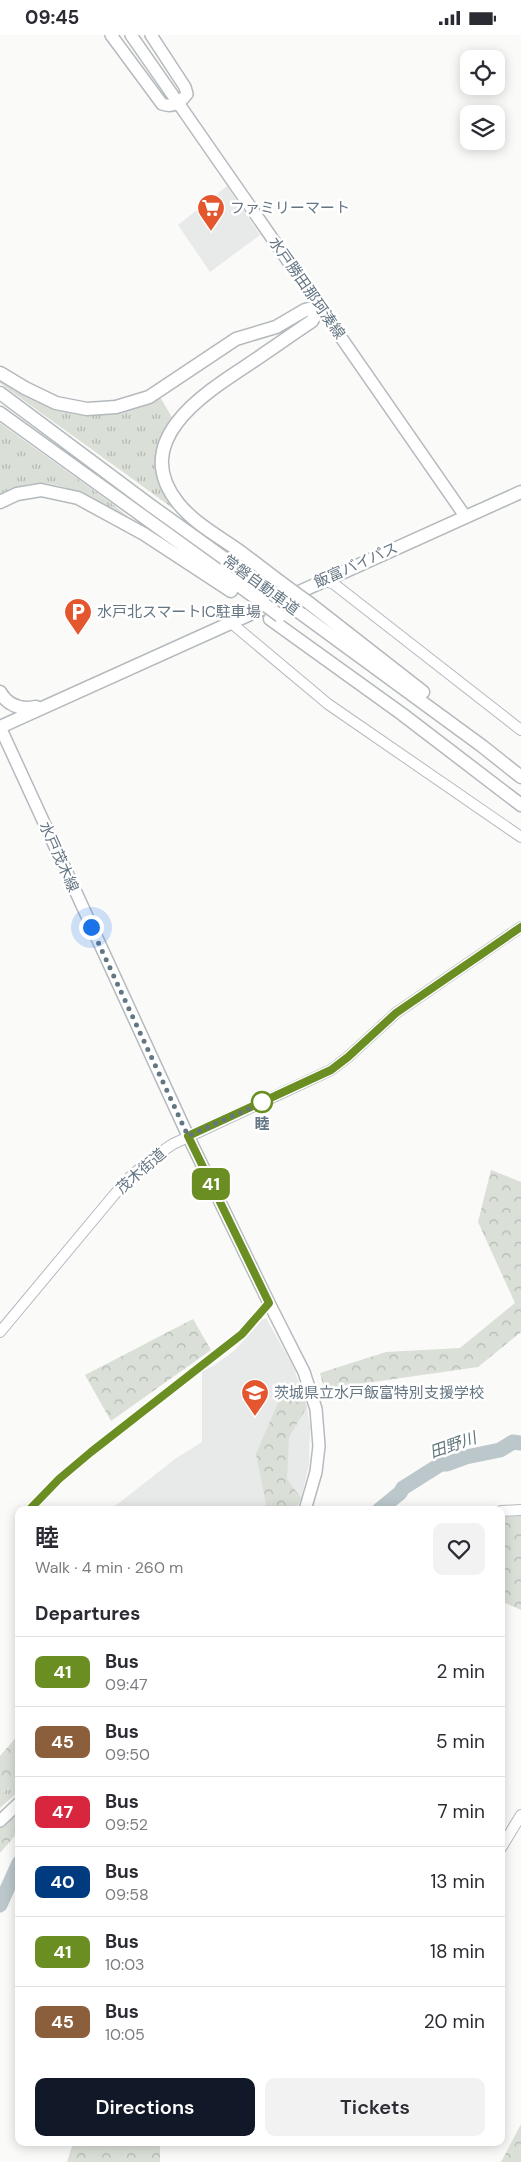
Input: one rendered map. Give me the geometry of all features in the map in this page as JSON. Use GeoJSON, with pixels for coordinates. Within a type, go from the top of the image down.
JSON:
{"type":"FeatureCollection","features":[{"type":"Feature","properties":{"kind":"highway"},"geometry":{"type":"LineString","coordinates":[[0,373],[25,389],[56,403],[87,409],[116,407],[149,397],[236,339],[276,327],[305,310],[320,306]]}},
{"type":"Feature","properties":{"kind":"highway"},"geometry":{"type":"LineString","coordinates":[[320,306],[312,321],[194,404],[176,421],[164,448],[163,469],[166,480],[179,504],[205,527],[309,603],[521,768]]}},
{"type":"Feature","properties":{"kind":"highway","name":"常磐自動車道"},"geometry":{"type":"LineString","coordinates":[[0,393],[150,505],[482,746],[521,777]]}},
{"type":"Feature","properties":{"kind":"highway","name":"常磐自動車道"},"geometry":{"type":"LineString","coordinates":[[0,413],[251,600]]}},
{"type":"Feature","properties":{"kind":"highway"},"geometry":{"type":"LineString","coordinates":[[0,502],[16,494],[41,490],[78,498],[144,534],[251,600],[275,617],[521,805]]}},
{"type":"Feature","properties":{"kind":"highway","name":"飯富バイパス"},"geometry":{"type":"LineString","coordinates":[[0,727],[521,492]]}},
{"type":"Feature","properties":{"kind":"highway","name":"常磐自動車道"},"geometry":{"type":"LineString","coordinates":[[275,617],[521,795]]}},
{"type":"Feature","properties":{"kind":"highway"},"geometry":{"type":"LineString","coordinates":[[0,692],[7,702],[21,708],[51,703]]}},
{"type":"Feature","properties":{"kind":"highway"},"geometry":{"type":"LineString","coordinates":[[0,717],[0,727]]}},
{"type":"Feature","properties":{"kind":"main road"},"geometry":{"type":"LineString","coordinates":[[111,35],[162,104],[171,107],[187,94],[185,87],[151,35]]}},
{"type":"Feature","properties":{"kind":"main road","name":"水戸勝田那珂湊線"},"geometry":{"type":"LineString","coordinates":[[131,35],[465,517]]}},
{"type":"Feature","properties":{"kind":"main road","name":"水戸茂木線"},"geometry":{"type":"LineString","coordinates":[[0,727],[188,1136],[296,1355],[311,1390],[318,1424],[319,1446],[316,1472],[306,1506]]}},
{"type":"Feature","properties":{"kind":"main road"},"geometry":{"type":"LineString","coordinates":[[0,1821],[15,1807]]}},
{"type":"Feature","properties":{"kind":"street"},"geometry":{"type":"LineString","coordinates":[[324,580],[334,584],[385,622],[521,730]]}},
{"type":"Feature","properties":{"kind":"street"},"geometry":{"type":"LineString","coordinates":[[230,622],[328,704],[521,837]]}},
{"type":"Feature","properties":{"kind":"street","name":"茂木街道"},"geometry":{"type":"LineString","coordinates":[[0,1332],[131,1176],[155,1156],[188,1136],[331,1070],[396,1013],[521,927]]}},
{"type":"Feature","properties":{"kind":"street"},"geometry":{"type":"LineString","coordinates":[[505,1511],[521,1510]]}},
{"type":"Feature","properties":{"kind":"street"},"geometry":{"type":"LineString","coordinates":[[505,1841],[521,1815]]}},
{"type":"Feature","properties":{"kind":"shaded area"},"geometry":{"type":"Polygon","coordinates":[[[227,186],[260,235],[210,272],[178,225],[227,186]]]}},
{"type":"Feature","properties":{"kind":"shaded area","name":"茨城県立水戸飯富特別支援学校"},"geometry":{"type":"Polygon","coordinates":[[[266,1318],[293,1366],[307,1407],[310,1428],[309,1465],[298,1506],[115,1506],[175,1459],[202,1442],[202,1371],[213,1366],[235,1350],[266,1318]]]}},
{"type":"Feature","properties":{"kind":"green space"},"geometry":{"type":"Polygon","coordinates":[[[0,377],[53,405],[146,403],[160,397],[173,419],[159,449],[183,516],[0,383],[0,377]]]}},
{"type":"Feature","properties":{"kind":"green space"},"geometry":{"type":"Polygon","coordinates":[[[0,423],[133,521],[95,500],[67,488],[52,485],[38,483],[25,485],[0,497],[0,423]]]}},
{"type":"Feature","properties":{"kind":"green space"},"geometry":{"type":"Polygon","coordinates":[[[491,1170],[521,1182],[521,1332],[478,1367],[324,1389],[320,1373],[386,1352],[460,1348],[515,1303],[478,1222],[491,1170]]]}},
{"type":"Feature","properties":{"kind":"green space"},"geometry":{"type":"Polygon","coordinates":[[[193,1319],[211,1350],[111,1421],[85,1375],[193,1319]]]}},
{"type":"Feature","properties":{"kind":"green space"},"geometry":{"type":"Polygon","coordinates":[[[299,1383],[307,1407],[289,1437],[287,1479],[301,1498],[298,1506],[265,1506],[266,1504],[256,1454],[284,1389],[299,1383]]]}},
{"type":"Feature","properties":{"kind":"green space"},"geometry":{"type":"Polygon","coordinates":[[[521,1516],[521,1610],[505,1603],[505,1517],[521,1516]]]}},
{"type":"Feature","properties":{"kind":"green space"},"geometry":{"type":"Polygon","coordinates":[[[15,1739],[15,1780],[0,1797],[0,1756],[15,1739]]]}},
{"type":"Feature","properties":{"kind":"green space"},"geometry":{"type":"Polygon","coordinates":[[[15,1780],[15,1795],[0,1808],[0,1797],[15,1780]]]}},
{"type":"Feature","properties":{"kind":"green space"},"geometry":{"type":"Polygon","coordinates":[[[15,1814],[15,1836],[0,1853],[0,1827],[15,1814]]]}},
{"type":"Feature","properties":{"kind":"green space"},"geometry":{"type":"Polygon","coordinates":[[[521,2124],[521,2162],[501,2162],[521,2124]]]}},
{"type":"Feature","properties":{"kind":"green space"},"geometry":{"type":"Polygon","coordinates":[[[72,2146],[160,2146],[160,2162],[67,2162],[72,2146]]]}},
{"type":"Feature","properties":{"kind":"waterway","name":"田野川"},"geometry":{"type":"LineString","coordinates":[[384,1506],[400,1493],[403,1488],[441,1464],[500,1450],[513,1442],[521,1443]]}},
{"type":"Feature","properties":{"kind":"waterway","name":"田野川"},"geometry":{"type":"LineString","coordinates":[[0,1905],[15,1872]]}},
{"type":"Feature","properties":{"kind":"bus line","name":"41"},"geometry":{"type":"LineString","coordinates":[[33,1506],[59,1479],[91,1452],[242,1334],[269,1303],[188,1136],[331,1070],[396,1013],[521,927]]}},
{"type":"Feature","properties":{"kind":"place","name":"ファミリーマート"},"geometry":{"type":"Point","coordinates":[211,232]}},
{"type":"Feature","properties":{"kind":"place","name":"水戸北スマートIC駐車場"},"geometry":{"type":"Point","coordinates":[78,636]}},
{"type":"Feature","properties":{"kind":"place","name":"睦"},"geometry":{"type":"Point","coordinates":[262,1102]}},
{"type":"Feature","properties":{"kind":"place","name":"茨城県立水戸飯富特別支援学校"},"geometry":{"type":"Point","coordinates":[255,1417]}},
{"type":"Feature","properties":{"kind":"route"},"geometry":{"type":"LineString","coordinates":[[91,927],[188,1136],[266,1101],[262,1102]]}}]}
